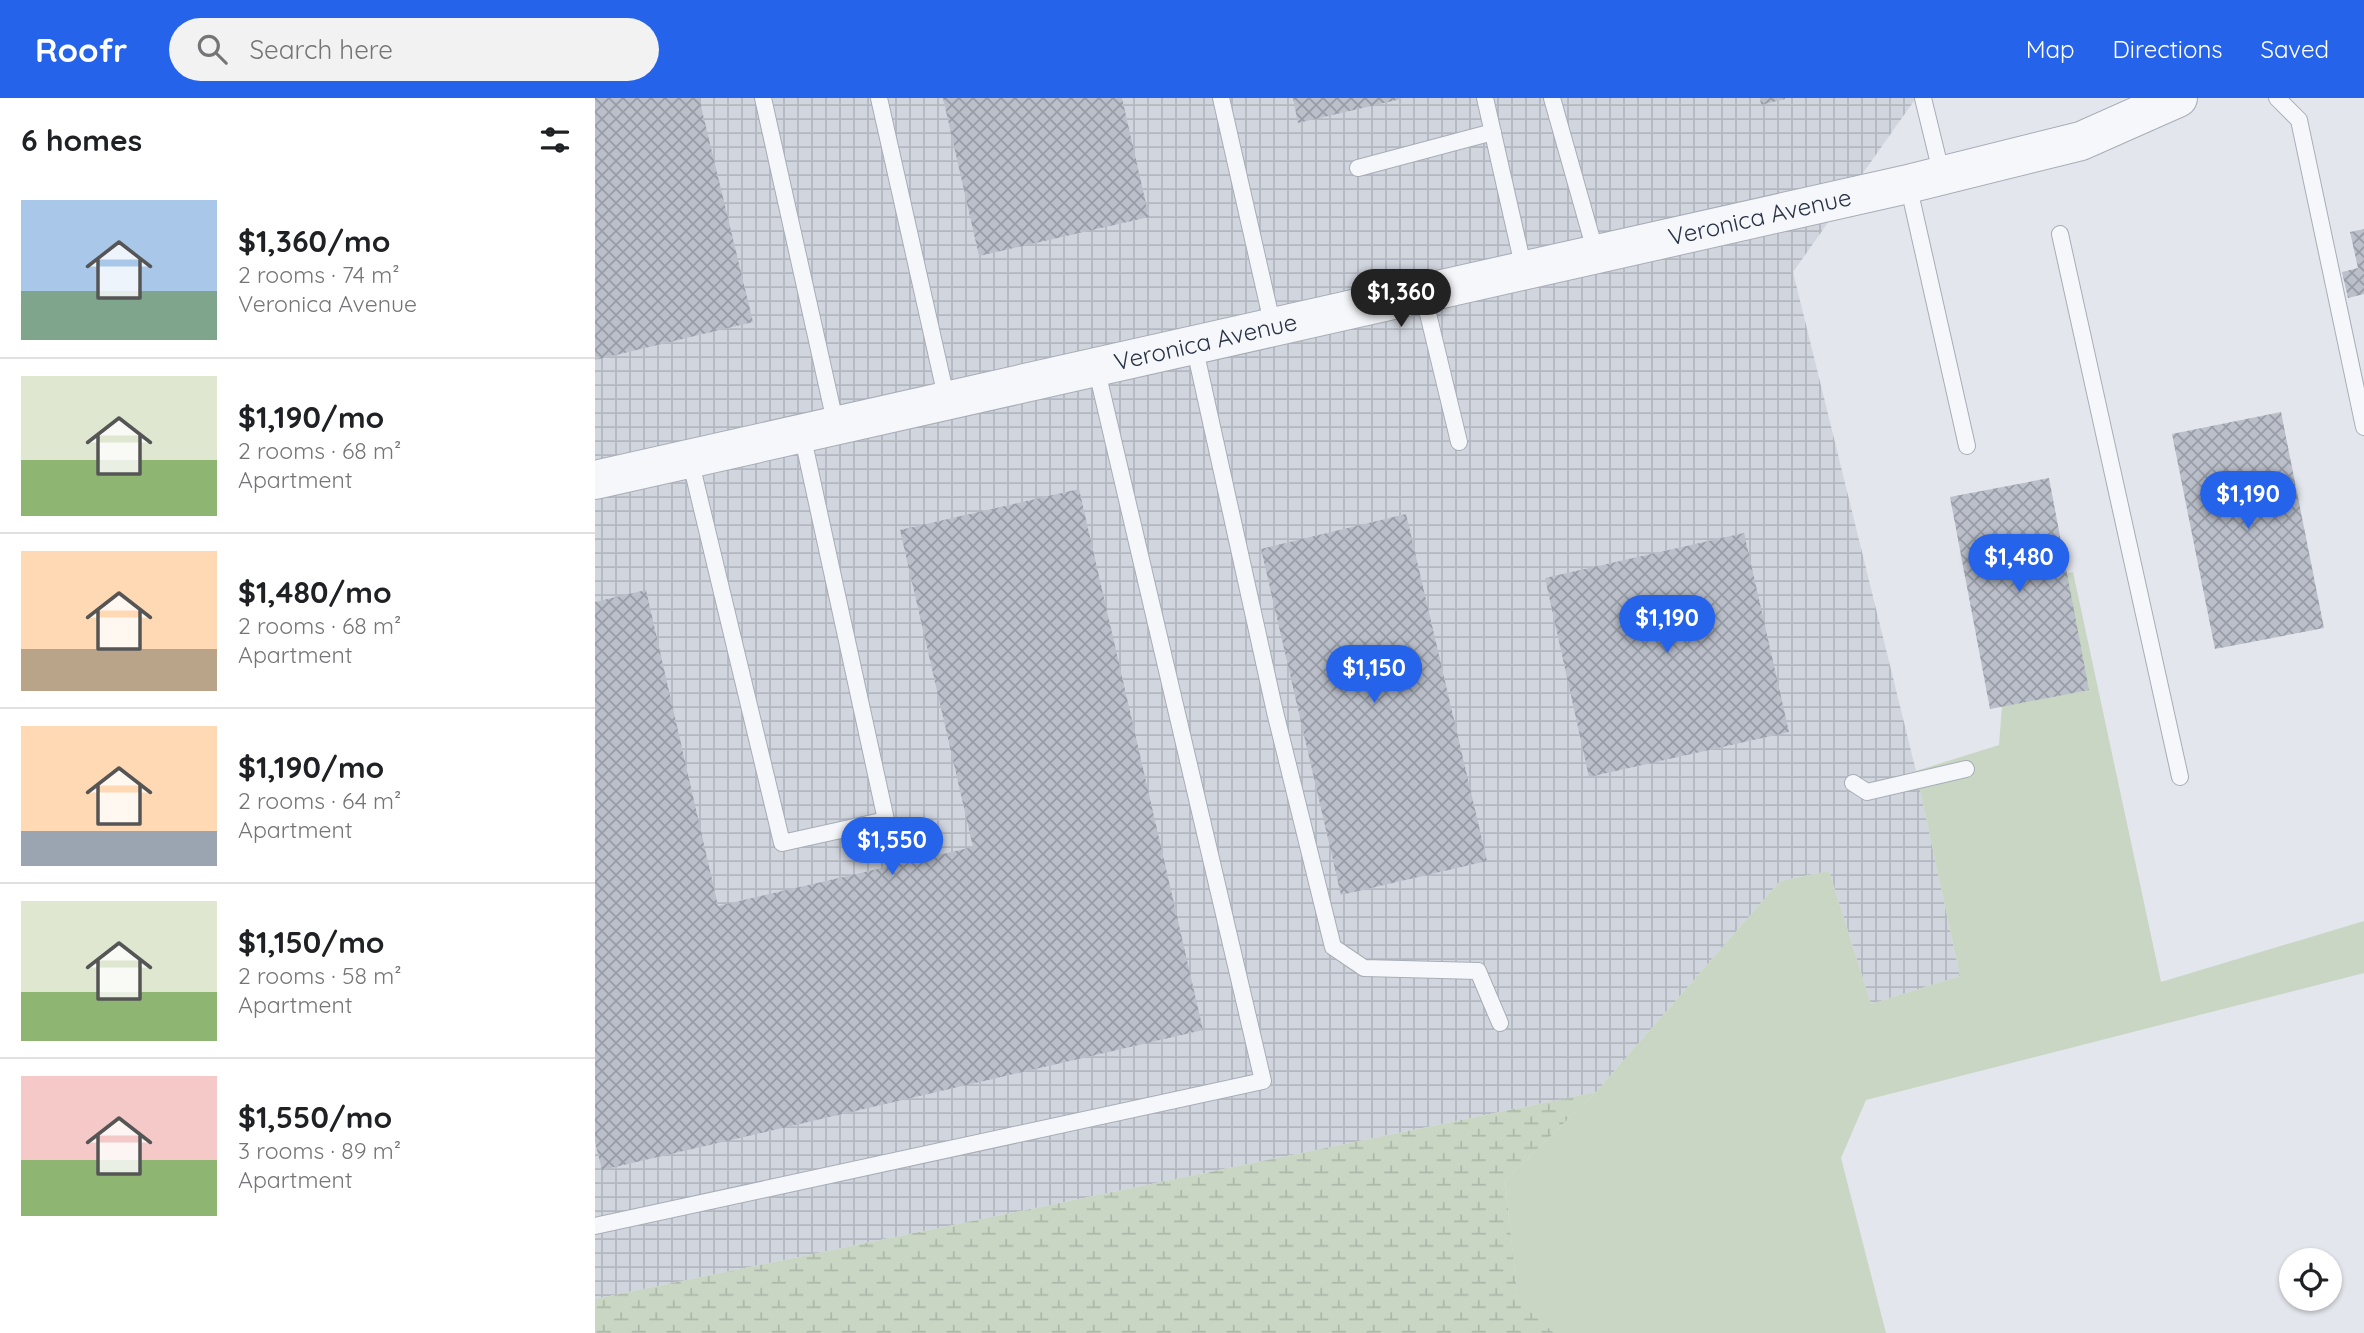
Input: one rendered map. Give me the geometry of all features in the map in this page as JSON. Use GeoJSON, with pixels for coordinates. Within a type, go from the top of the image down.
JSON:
{"type":"FeatureCollection","features":[{"type":"Feature","properties":{"kind":"street","name":"Veronica Avenue"},"geometry":{"type":"LineString","coordinates":[[595,480],[1925,180],[2081,141],[2178,98]]}},
{"type":"Feature","properties":{"kind":"lane"},"geometry":{"type":"LineString","coordinates":[[690,459],[782,843],[887,820],[763,98]]}},
{"type":"Feature","properties":{"kind":"lane"},"geometry":{"type":"LineString","coordinates":[[879,98],[947,401]]}},
{"type":"Feature","properties":{"kind":"lane"},"geometry":{"type":"LineString","coordinates":[[1221,98],[1273,327]]}},
{"type":"Feature","properties":{"kind":"lane"},"geometry":{"type":"LineString","coordinates":[[1485,98],[1524,270]]}},
{"type":"Feature","properties":{"kind":"lane"},"geometry":{"type":"LineString","coordinates":[[1552,98],[1596,254]]}},
{"type":"Feature","properties":{"kind":"lane"},"geometry":{"type":"LineString","coordinates":[[1923,98],[1925,180],[1967,446]]}},
{"type":"Feature","properties":{"kind":"lane"},"geometry":{"type":"LineString","coordinates":[[2277,98],[2299,120],[2364,428]]}},
{"type":"Feature","properties":{"kind":"lane"},"geometry":{"type":"LineString","coordinates":[[1358,167],[1493,132]]}},
{"type":"Feature","properties":{"kind":"lane"},"geometry":{"type":"LineString","coordinates":[[2060,234],[2180,777]]}},
{"type":"Feature","properties":{"kind":"lane"},"geometry":{"type":"LineString","coordinates":[[1423,293],[1459,442]]}},
{"type":"Feature","properties":{"kind":"lane"},"geometry":{"type":"LineString","coordinates":[[1194,345],[1275,712],[1333,947],[1364,968],[1478,971],[1500,1023]]}},
{"type":"Feature","properties":{"kind":"lane"},"geometry":{"type":"LineString","coordinates":[[595,1226],[1263,1081],[1096,367]]}},
{"type":"Feature","properties":{"kind":"lane"},"geometry":{"type":"LineString","coordinates":[[1853,783],[1867,792],[1966,768]]}},
{"type":"Feature","properties":{"kind":"shaded area"},"geometry":{"type":"Polygon","coordinates":[[[595,98],[1916,98],[1793,272],[1916,771],[1960,976],[1871,1004],[1829,871],[1780,881],[1596,1092],[595,1299],[595,98]]]}},
{"type":"Feature","properties":{"kind":"green space"},"geometry":{"type":"Polygon","coordinates":[[[2073,572],[2161,982],[2364,921],[2364,973],[1866,1100],[1841,1158],[1886,1333],[1554,1333],[1518,1302],[1505,1180],[1596,1092],[1780,881],[1829,871],[1871,1004],[1960,976],[1916,771],[1999,745],[2011,587],[2073,572]]]}},
{"type":"Feature","properties":{"kind":"green space"},"geometry":{"type":"Polygon","coordinates":[[[1596,1092],[1505,1180],[1518,1301],[1554,1333],[595,1333],[595,1299],[1596,1092]]]}},
{"type":"Feature","properties":{"kind":"building"},"geometry":{"type":"Polygon","coordinates":[[[595,98],[699,98],[753,322],[595,360],[595,98]]]}},
{"type":"Feature","properties":{"kind":"building"},"geometry":{"type":"Polygon","coordinates":[[[943,98],[1122,98],[1149,217],[979,256],[943,98]]]}},
{"type":"Feature","properties":{"kind":"building"},"geometry":{"type":"Polygon","coordinates":[[[1293,98],[1401,98],[1401,99],[1298,123],[1293,98]]]}},
{"type":"Feature","properties":{"kind":"building"},"geometry":{"type":"Polygon","coordinates":[[[1760,98],[1785,98],[1785,99],[1761,105],[1760,98]]]}},
{"type":"Feature","properties":{"kind":"building"},"geometry":{"type":"Polygon","coordinates":[[[2364,229],[2364,294],[2348,298],[2342,272],[2358,268],[2350,232],[2364,229]]]}},
{"type":"Feature","properties":{"kind":"building"},"geometry":{"type":"Polygon","coordinates":[[[2281,412],[2324,628],[2215,649],[2172,434],[2281,412]]]}},
{"type":"Feature","properties":{"kind":"building"},"geometry":{"type":"Polygon","coordinates":[[[2049,478],[2089,690],[1990,709],[1950,497],[2049,478]]]}},
{"type":"Feature","properties":{"kind":"building"},"geometry":{"type":"Polygon","coordinates":[[[1079,489],[1203,1030],[602,1170],[595,1142],[595,602],[646,590],[718,906],[973,847],[900,530],[1079,489]]]}},
{"type":"Feature","properties":{"kind":"building"},"geometry":{"type":"Polygon","coordinates":[[[1406,514],[1487,861],[1341,895],[1261,549],[1406,514]]]}},
{"type":"Feature","properties":{"kind":"building"},"geometry":{"type":"Polygon","coordinates":[[[1744,533],[1789,732],[1589,777],[1545,578],[1744,533]]]}}]}
